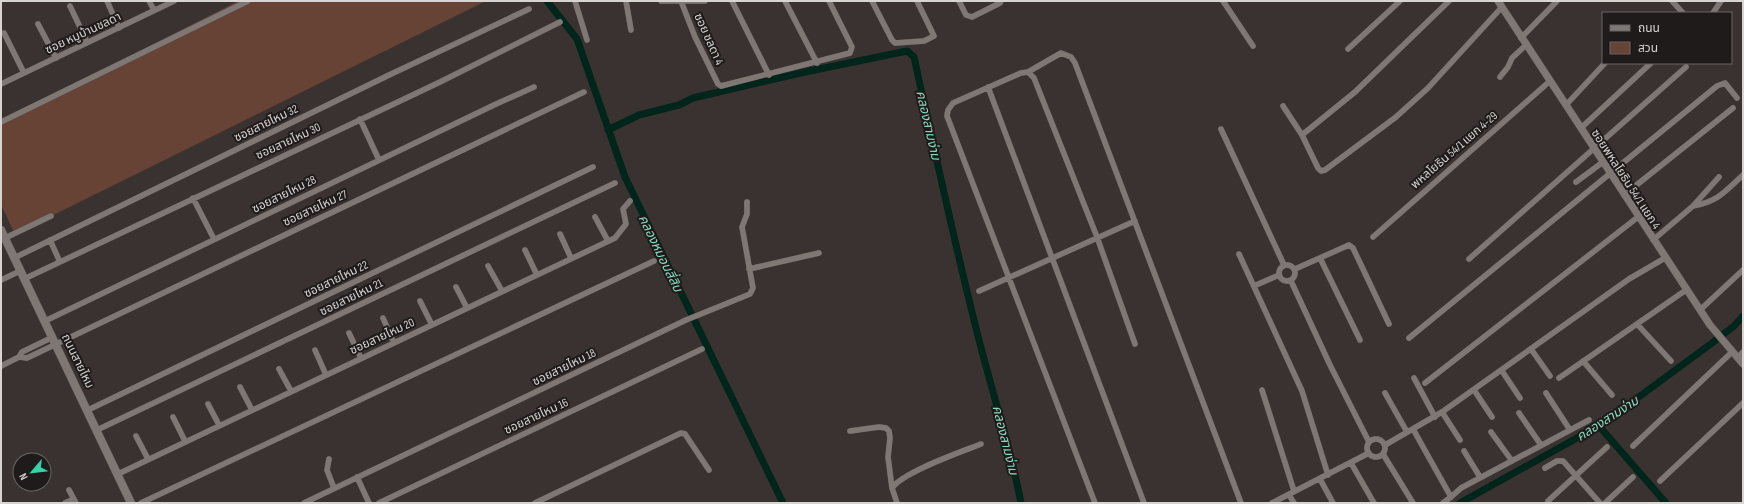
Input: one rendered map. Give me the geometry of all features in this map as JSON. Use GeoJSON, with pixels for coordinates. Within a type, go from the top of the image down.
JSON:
{"type":"FeatureCollection","features":[{"type":"Feature","properties":{"kind":"main road","name":"ถนนสายไหม"},"geometry":{"type":"LineString","coordinates":[[1,230],[98,430],[131,503]]}},
{"type":"Feature","properties":{"kind":"street"},"geometry":{"type":"LineString","coordinates":[[107,1],[119,28]]}},
{"type":"Feature","properties":{"kind":"street"},"geometry":{"type":"LineString","coordinates":[[149,1],[154,10]]}},
{"type":"Feature","properties":{"kind":"street","name":"ซอย หมูบ้านชลดา"},"geometry":{"type":"LineString","coordinates":[[1,84],[174,1]]}},
{"type":"Feature","properties":{"kind":"street"},"geometry":{"type":"LineString","coordinates":[[1,122],[248,1]]}},
{"type":"Feature","properties":{"kind":"street"},"geometry":{"type":"LineString","coordinates":[[575,1],[587,40]]}},
{"type":"Feature","properties":{"kind":"street"},"geometry":{"type":"LineString","coordinates":[[626,1],[631,30]]}},
{"type":"Feature","properties":{"kind":"street"},"geometry":{"type":"LineString","coordinates":[[661,1],[705,1]]}},
{"type":"Feature","properties":{"kind":"street"},"geometry":{"type":"LineString","coordinates":[[732,1],[769,75],[850,53],[852,47],[828,1]]}},
{"type":"Feature","properties":{"kind":"street"},"geometry":{"type":"LineString","coordinates":[[785,1],[816,63]]}},
{"type":"Feature","properties":{"kind":"street"},"geometry":{"type":"LineString","coordinates":[[872,1],[895,43],[924,41],[933,38],[934,34],[917,1]]}},
{"type":"Feature","properties":{"kind":"street"},"geometry":{"type":"LineString","coordinates":[[959,1],[969,17],[972,17],[1001,1]]}},
{"type":"Feature","properties":{"kind":"street"},"geometry":{"type":"LineString","coordinates":[[1223,1],[1253,46]]}},
{"type":"Feature","properties":{"kind":"street"},"geometry":{"type":"LineString","coordinates":[[1348,49],[1400,1]]}},
{"type":"Feature","properties":{"kind":"street"},"geometry":{"type":"LineString","coordinates":[[1302,135],[1355,92],[1449,1]]}},
{"type":"Feature","properties":{"kind":"street"},"geometry":{"type":"LineString","coordinates":[[1521,38],[1557,1]]}},
{"type":"Feature","properties":{"kind":"street"},"geometry":{"type":"LineString","coordinates":[[1672,1],[1683,12]]}},
{"type":"Feature","properties":{"kind":"street"},"geometry":{"type":"LineString","coordinates":[[1714,12],[1721,1]]}},
{"type":"Feature","properties":{"kind":"street","name":"ซอย ชลดา 4"},"geometry":{"type":"LineString","coordinates":[[681,2],[695,37],[720,86],[769,75]]}},
{"type":"Feature","properties":{"kind":"street"},"geometry":{"type":"LineString","coordinates":[[1283,106],[1302,135],[1318,168],[1321,171],[1325,170],[1357,148],[1407,108],[1428,88],[1500,4]]}},
{"type":"Feature","properties":{"kind":"street","name":"ซอยพหลโยธิน 54/1 แยก 4"},"geometry":{"type":"LineString","coordinates":[[1500,4],[1686,290],[1721,340],[1743,364]]}},
{"type":"Feature","properties":{"kind":"street"},"geometry":{"type":"LineString","coordinates":[[70,6],[88,42]]}},
{"type":"Feature","properties":{"kind":"street","name":"ซอยสายไหม 32"},"geometry":{"type":"LineString","coordinates":[[14,258],[387,76],[529,9]]}},
{"type":"Feature","properties":{"kind":"street","name":"ซอยสายไหม 30"},"geometry":{"type":"LineString","coordinates":[[24,280],[560,22]]}},
{"type":"Feature","properties":{"kind":"street"},"geometry":{"type":"LineString","coordinates":[[38,24],[56,58]]}},
{"type":"Feature","properties":{"kind":"street"},"geometry":{"type":"LineString","coordinates":[[4,33],[24,73]]}},
{"type":"Feature","properties":{"kind":"street"},"geometry":{"type":"LineString","coordinates":[[1500,77],[1508,67],[1512,58],[1526,45]]}},
{"type":"Feature","properties":{"kind":"street"},"geometry":{"type":"LineString","coordinates":[[1095,503],[947,116],[948,110],[953,103],[1021,73],[1028,72],[1061,53],[1071,57],[1078,70],[1134,222],[1199,388],[1241,503]]}},
{"type":"Feature","properties":{"kind":"street"},"geometry":{"type":"LineString","coordinates":[[1566,105],[1605,64]]}},
{"type":"Feature","properties":{"kind":"street"},"geometry":{"type":"LineString","coordinates":[[1581,128],[1650,64]]}},
{"type":"Feature","properties":{"kind":"street"},"geometry":{"type":"LineString","coordinates":[[1469,259],[1686,67]]}},
{"type":"Feature","properties":{"kind":"street"},"geometry":{"type":"LineString","coordinates":[[1028,72],[1034,78],[1096,237],[1135,344]]}},
{"type":"Feature","properties":{"kind":"street","name":"พหลโยธิน 54/1 แยก 4-29"},"geometry":{"type":"LineString","coordinates":[[1373,237],[1550,81]]}},
{"type":"Feature","properties":{"kind":"street"},"geometry":{"type":"LineString","coordinates":[[1409,338],[1610,174],[1656,134],[1721,83],[1727,84],[1737,98]]}},
{"type":"Feature","properties":{"kind":"street","name":"ซอยสายไหม 28"},"geometry":{"type":"LineString","coordinates":[[45,322],[379,160],[534,87]]}},
{"type":"Feature","properties":{"kind":"street"},"geometry":{"type":"LineString","coordinates":[[988,87],[1144,503]]}},
{"type":"Feature","properties":{"kind":"street","name":"ซอยสายไหม 27"},"geometry":{"type":"LineString","coordinates":[[1,366],[19,357],[27,358],[54,340],[584,92]]}},
{"type":"Feature","properties":{"kind":"street"},"geometry":{"type":"LineString","coordinates":[[1624,195],[1733,108]]}},
{"type":"Feature","properties":{"kind":"street"},"geometry":{"type":"LineString","coordinates":[[360,119],[379,160]]}},
{"type":"Feature","properties":{"kind":"street"},"geometry":{"type":"LineString","coordinates":[[1221,129],[1284,265]]}},
{"type":"Feature","properties":{"kind":"street"},"geometry":{"type":"LineString","coordinates":[[1576,182],[1603,162]]}},
{"type":"Feature","properties":{"kind":"street","name":"ซอยสายไหม 22"},"geometry":{"type":"LineString","coordinates":[[88,410],[593,167]]}},
{"type":"Feature","properties":{"kind":"street"},"geometry":{"type":"LineString","coordinates":[[1693,206],[1710,203],[1743,175]]}},
{"type":"Feature","properties":{"kind":"street"},"geometry":{"type":"LineString","coordinates":[[1653,240],[1693,206],[1720,177]]}},
{"type":"Feature","properties":{"kind":"street","name":"ซอยสายไหม 21"},"geometry":{"type":"LineString","coordinates":[[98,430],[615,183]]}},
{"type":"Feature","properties":{"kind":"street"},"geometry":{"type":"LineString","coordinates":[[193,198],[214,240]]}},
{"type":"Feature","properties":{"kind":"street","name":"ซอยสายไหม 20"},"geometry":{"type":"LineString","coordinates":[[118,474],[618,236],[626,224],[623,208],[630,201]]}},
{"type":"Feature","properties":{"kind":"street","name":"ซอยสายไหม 18"},"geometry":{"type":"LineString","coordinates":[[304,503],[686,320],[751,293],[753,288],[742,224],[747,214],[746,202]]}},
{"type":"Feature","properties":{"kind":"street"},"geometry":{"type":"LineString","coordinates":[[5,238],[51,216]]}},
{"type":"Feature","properties":{"kind":"street"},"geometry":{"type":"LineString","coordinates":[[595,217],[608,241]]}},
{"type":"Feature","properties":{"kind":"street"},"geometry":{"type":"LineString","coordinates":[[1425,383],[1638,217]]}},
{"type":"Feature","properties":{"kind":"street"},"geometry":{"type":"LineString","coordinates":[[979,291],[1096,237],[1134,222]]}},
{"type":"Feature","properties":{"kind":"street"},"geometry":{"type":"LineString","coordinates":[[560,234],[572,258]]}},
{"type":"Feature","properties":{"kind":"street"},"geometry":{"type":"LineString","coordinates":[[50,240],[60,262]]}},
{"type":"Feature","properties":{"kind":"street"},"geometry":{"type":"LineString","coordinates":[[1295,270],[1349,245],[1353,248],[1389,324]]}},
{"type":"Feature","properties":{"kind":"street"},"geometry":{"type":"LineString","coordinates":[[525,250],[537,275]]}},
{"type":"Feature","properties":{"kind":"street"},"geometry":{"type":"LineString","coordinates":[[749,269],[819,253]]}},
{"type":"Feature","properties":{"kind":"street"},"geometry":{"type":"LineString","coordinates":[[1239,254],[1302,391],[1328,475]]}},
{"type":"Feature","properties":{"kind":"street"},"geometry":{"type":"LineString","coordinates":[[1320,258],[1360,340]]}},
{"type":"Feature","properties":{"kind":"street"},"geometry":{"type":"LineString","coordinates":[[1413,503],[1383,454],[1385,445],[1435,417],[1629,279],[1665,258]]}},
{"type":"Feature","properties":{"kind":"street"},"geometry":{"type":"LineString","coordinates":[[141,503],[654,261]]}},
{"type":"Feature","properties":{"kind":"street"},"geometry":{"type":"LineString","coordinates":[[1284,265],[1289,265],[1295,270],[1296,275],[1291,281],[1285,281],[1279,275],[1279,269],[1284,265]]}},
{"type":"Feature","properties":{"kind":"street"},"geometry":{"type":"LineString","coordinates":[[488,266],[502,291]]}},
{"type":"Feature","properties":{"kind":"street"},"geometry":{"type":"LineString","coordinates":[[1700,310],[1743,270]]}},
{"type":"Feature","properties":{"kind":"street"},"geometry":{"type":"LineString","coordinates":[[1,280],[20,271]]}},
{"type":"Feature","properties":{"kind":"street"},"geometry":{"type":"LineString","coordinates":[[1254,286],[1279,275]]}},
{"type":"Feature","properties":{"kind":"street"},"geometry":{"type":"LineString","coordinates":[[1291,281],[1330,365],[1369,442],[1367,446],[1369,453],[1375,457],[1383,454]]}},
{"type":"Feature","properties":{"kind":"street"},"geometry":{"type":"LineString","coordinates":[[456,287],[467,308]]}},
{"type":"Feature","properties":{"kind":"street"},"geometry":{"type":"LineString","coordinates":[[1558,378],[1686,290]]}},
{"type":"Feature","properties":{"kind":"street"},"geometry":{"type":"LineString","coordinates":[[420,301],[432,325]]}},
{"type":"Feature","properties":{"kind":"street"},"geometry":{"type":"LineString","coordinates":[[383,318],[394,343]]}},
{"type":"Feature","properties":{"kind":"street"},"geometry":{"type":"LineString","coordinates":[[1637,324],[1671,360]]}},
{"type":"Feature","properties":{"kind":"street"},"geometry":{"type":"LineString","coordinates":[[349,333],[361,358]]}},
{"type":"Feature","properties":{"kind":"street"},"geometry":{"type":"LineString","coordinates":[[1531,349],[1550,376]]}},
{"type":"Feature","properties":{"kind":"street"},"geometry":{"type":"LineString","coordinates":[[315,350],[326,375]]}},
{"type":"Feature","properties":{"kind":"street","name":"ซอยสายไหม 16"},"geometry":{"type":"LineString","coordinates":[[379,503],[702,350]]}},
{"type":"Feature","properties":{"kind":"street"},"geometry":{"type":"LineString","coordinates":[[1633,446],[1735,355],[1743,352]]}},
{"type":"Feature","properties":{"kind":"street"},"geometry":{"type":"LineString","coordinates":[[1583,361],[1612,395]]}},
{"type":"Feature","properties":{"kind":"street"},"geometry":{"type":"LineString","coordinates":[[279,369],[291,392]]}},
{"type":"Feature","properties":{"kind":"street"},"geometry":{"type":"LineString","coordinates":[[1502,370],[1520,398]]}},
{"type":"Feature","properties":{"kind":"street"},"geometry":{"type":"LineString","coordinates":[[1414,378],[1435,417]]}},
{"type":"Feature","properties":{"kind":"street"},"geometry":{"type":"LineString","coordinates":[[240,387],[252,410]]}},
{"type":"Feature","properties":{"kind":"street"},"geometry":{"type":"LineString","coordinates":[[1262,390],[1294,503]]}},
{"type":"Feature","properties":{"kind":"street"},"geometry":{"type":"LineString","coordinates":[[1474,390],[1492,417]]}},
{"type":"Feature","properties":{"kind":"street"},"geometry":{"type":"LineString","coordinates":[[1546,393],[1570,430]]}},
{"type":"Feature","properties":{"kind":"street"},"geometry":{"type":"LineString","coordinates":[[1386,394],[1407,432]]}},
{"type":"Feature","properties":{"kind":"street"},"geometry":{"type":"LineString","coordinates":[[208,404],[219,425]]}},
{"type":"Feature","properties":{"kind":"street"},"geometry":{"type":"LineString","coordinates":[[1660,481],[1743,404]]}},
{"type":"Feature","properties":{"kind":"street"},"geometry":{"type":"LineString","coordinates":[[1442,412],[1460,440]]}},
{"type":"Feature","properties":{"kind":"street"},"geometry":{"type":"LineString","coordinates":[[1519,413],[1541,446]]}},
{"type":"Feature","properties":{"kind":"street"},"geometry":{"type":"LineString","coordinates":[[173,417],[185,441]]}},
{"type":"Feature","properties":{"kind":"street"},"geometry":{"type":"LineString","coordinates":[[1443,503],[1461,488],[1480,477],[1512,462],[1589,420]]}},
{"type":"Feature","properties":{"kind":"street"},"geometry":{"type":"LineString","coordinates":[[850,431],[879,427],[886,428],[889,431],[888,457],[892,488],[897,503]]}},
{"type":"Feature","properties":{"kind":"street"},"geometry":{"type":"LineString","coordinates":[[1413,429],[1451,497]]}},
{"type":"Feature","properties":{"kind":"street"},"geometry":{"type":"LineString","coordinates":[[1491,432],[1512,462]]}},
{"type":"Feature","properties":{"kind":"street"},"geometry":{"type":"LineString","coordinates":[[535,503],[681,433],[685,434],[709,470]]}},
{"type":"Feature","properties":{"kind":"street"},"geometry":{"type":"LineString","coordinates":[[136,436],[148,459]]}},
{"type":"Feature","properties":{"kind":"street"},"geometry":{"type":"LineString","coordinates":[[1369,442],[1378,439],[1385,445]]}},
{"type":"Feature","properties":{"kind":"street"},"geometry":{"type":"LineString","coordinates":[[892,488],[896,483],[926,467],[981,444]]}},
{"type":"Feature","properties":{"kind":"street"},"geometry":{"type":"LineString","coordinates":[[1548,501],[1607,447]]}},
{"type":"Feature","properties":{"kind":"street"},"geometry":{"type":"LineString","coordinates":[[1464,450],[1480,477]]}},
{"type":"Feature","properties":{"kind":"street"},"geometry":{"type":"LineString","coordinates":[[1272,503],[1369,453]]}},
{"type":"Feature","properties":{"kind":"street"},"geometry":{"type":"LineString","coordinates":[[329,459],[326,470],[334,488]]}},
{"type":"Feature","properties":{"kind":"street"},"geometry":{"type":"LineString","coordinates":[[1545,468],[1560,460],[1600,503]]}},
{"type":"Feature","properties":{"kind":"street"},"geometry":{"type":"LineString","coordinates":[[1351,462],[1374,503]]}},
{"type":"Feature","properties":{"kind":"street"},"geometry":{"type":"LineString","coordinates":[[358,477],[369,503]]}},
{"type":"Feature","properties":{"kind":"street"},"geometry":{"type":"LineString","coordinates":[[1605,503],[1633,477]]}},
{"type":"Feature","properties":{"kind":"street"},"geometry":{"type":"LineString","coordinates":[[1320,479],[1333,503]]}},
{"type":"Feature","properties":{"kind":"street"},"geometry":{"type":"LineString","coordinates":[[65,503],[75,501],[69,490]]}},
{"type":"Feature","properties":{"kind":"green space"},"geometry":{"type":"Polygon","coordinates":[[[238,1],[486,1],[15,234],[1,205],[1,122],[238,1]]]}},
{"type":"Feature","properties":{"kind":"waterway","name":"คลองหมอนสี่สิบ"},"geometry":{"type":"LineString","coordinates":[[547,1],[577,39],[625,177],[783,503]]}},
{"type":"Feature","properties":{"kind":"waterway","name":"คลองสามง่าม"},"geometry":{"type":"LineString","coordinates":[[608,130],[639,115],[679,105],[693,98],[805,72],[907,51],[914,57],[960,264],[982,353],[1017,481],[1021,503]]}},
{"type":"Feature","properties":{"kind":"waterway","name":"คลองสามง่าม"},"geometry":{"type":"LineString","coordinates":[[1460,503],[1602,424],[1712,343],[1734,326],[1743,316]]}},
{"type":"Feature","properties":{"kind":"waterway"},"geometry":{"type":"LineString","coordinates":[[1599,426],[1666,503]]}}]}
